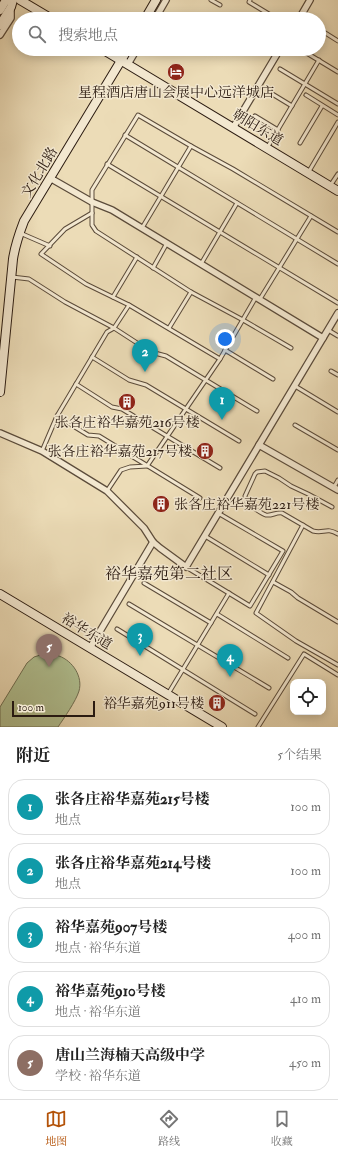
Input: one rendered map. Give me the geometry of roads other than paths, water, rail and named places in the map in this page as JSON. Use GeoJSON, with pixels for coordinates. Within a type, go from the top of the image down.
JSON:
{"type":"FeatureCollection","features":[{"type":"Feature","properties":{"kind":"street"},"geometry":{"type":"LineString","coordinates":[[20,0],[40,12]]}},
{"type":"Feature","properties":{"kind":"street"},"geometry":{"type":"LineString","coordinates":[[149,12],[156,0]]}},
{"type":"Feature","properties":{"kind":"street"},"geometry":{"type":"LineString","coordinates":[[159,12],[166,0]]}},
{"type":"Feature","properties":{"kind":"street"},"geometry":{"type":"LineString","coordinates":[[302,12],[308,1]]}},
{"type":"Feature","properties":{"kind":"street"},"geometry":{"type":"LineString","coordinates":[[0,10],[7,3]]}},
{"type":"Feature","properties":{"kind":"street"},"geometry":{"type":"LineString","coordinates":[[0,25],[7,3]]}},
{"type":"Feature","properties":{"kind":"street"},"geometry":{"type":"LineString","coordinates":[[0,35],[10,18],[7,3]]}},
{"type":"Feature","properties":{"kind":"street","name":"朝阳东道"},"geometry":{"type":"LineString","coordinates":[[114,56],[338,191]]}},
{"type":"Feature","properties":{"kind":"street","name":"文化北路"},"geometry":{"type":"LineString","coordinates":[[0,392],[4,321],[12,277],[15,246],[19,233],[24,221],[124,62],[126,56]]}},
{"type":"Feature","properties":{"kind":"street"},"geometry":{"type":"LineString","coordinates":[[124,62],[130,56]]}},
{"type":"Feature","properties":{"kind":"street"},"geometry":{"type":"LineString","coordinates":[[233,128],[276,56]]}},
{"type":"Feature","properties":{"kind":"street"},"geometry":{"type":"LineString","coordinates":[[50,178],[92,202],[112,210],[323,338]]}},
{"type":"Feature","properties":{"kind":"street"},"geometry":{"type":"LineString","coordinates":[[0,433],[42,451],[107,491],[144,528],[160,548],[186,566],[338,313]]}},
{"type":"Feature","properties":{"kind":"street"},"geometry":{"type":"LineString","coordinates":[[259,445],[336,488]]}},
{"type":"Feature","properties":{"kind":"street"},"geometry":{"type":"LineString","coordinates":[[90,648],[154,542]]}},
{"type":"Feature","properties":{"kind":"street","name":"裕华东道"},"geometry":{"type":"LineString","coordinates":[[0,594],[168,695],[211,724],[222,727]]}},
{"type":"Feature","properties":{"kind":"lane"},"geometry":{"type":"LineString","coordinates":[[211,0],[220,5]]}},
{"type":"Feature","properties":{"kind":"lane"},"geometry":{"type":"LineString","coordinates":[[250,0],[249,2],[265,12]]}},
{"type":"Feature","properties":{"kind":"lane"},"geometry":{"type":"LineString","coordinates":[[326,33],[338,41]]}},
{"type":"Feature","properties":{"kind":"lane"},"geometry":{"type":"LineString","coordinates":[[312,56],[338,72]]}},
{"type":"Feature","properties":{"kind":"lane"},"geometry":{"type":"LineString","coordinates":[[267,148],[319,60]]}},
{"type":"Feature","properties":{"kind":"lane"},"geometry":{"type":"LineString","coordinates":[[280,69],[338,104]]}},
{"type":"Feature","properties":{"kind":"lane"},"geometry":{"type":"LineString","coordinates":[[269,92],[292,106]]}},
{"type":"Feature","properties":{"kind":"lane"},"geometry":{"type":"LineString","coordinates":[[306,95],[338,115]]}},
{"type":"Feature","properties":{"kind":"lane"},"geometry":{"type":"LineString","coordinates":[[300,143],[322,106]]}},
{"type":"Feature","properties":{"kind":"lane"},"geometry":{"type":"LineString","coordinates":[[291,348],[191,292],[96,231],[92,225],[92,190],[138,115],[233,169],[338,232]]}},
{"type":"Feature","properties":{"kind":"lane"},"geometry":{"type":"LineString","coordinates":[[255,116],[278,130]]}},
{"type":"Feature","properties":{"kind":"lane"},"geometry":{"type":"LineString","coordinates":[[308,173],[338,122]]}},
{"type":"Feature","properties":{"kind":"lane"},"geometry":{"type":"LineString","coordinates":[[125,135],[338,264]]}},
{"type":"Feature","properties":{"kind":"lane"},"geometry":{"type":"LineString","coordinates":[[142,228],[191,146]]}},
{"type":"Feature","properties":{"kind":"lane"},"geometry":{"type":"LineString","coordinates":[[108,164],[338,304]]}},
{"type":"Feature","properties":{"kind":"lane"},"geometry":{"type":"LineString","coordinates":[[330,186],[338,174]]}},
{"type":"Feature","properties":{"kind":"lane"},"geometry":{"type":"LineString","coordinates":[[201,264],[237,203]]}},
{"type":"Feature","properties":{"kind":"lane"},"geometry":{"type":"LineString","coordinates":[[92,213],[65,229],[41,254],[81,280],[129,305],[220,359]]}},
{"type":"Feature","properties":{"kind":"lane"},"geometry":{"type":"LineString","coordinates":[[147,466],[220,359],[243,320],[279,268],[311,216]]}},
{"type":"Feature","properties":{"kind":"lane"},"geometry":{"type":"LineString","coordinates":[[19,233],[50,246]]}},
{"type":"Feature","properties":{"kind":"lane"},"geometry":{"type":"LineString","coordinates":[[153,268],[167,243]]}},
{"type":"Feature","properties":{"kind":"lane"},"geometry":{"type":"LineString","coordinates":[[113,298],[137,257]]}},
{"type":"Feature","properties":{"kind":"lane"},"geometry":{"type":"LineString","coordinates":[[12,277],[28,279],[65,302],[114,328],[150,352],[166,356],[257,412]]}},
{"type":"Feature","properties":{"kind":"lane"},"geometry":{"type":"LineString","coordinates":[[169,328],[191,292]]}},
{"type":"Feature","properties":{"kind":"lane"},"geometry":{"type":"LineString","coordinates":[[42,451],[58,416],[92,357],[107,332],[114,328],[129,305]]}},
{"type":"Feature","properties":{"kind":"lane"},"geometry":{"type":"LineString","coordinates":[[328,330],[338,336]]}},
{"type":"Feature","properties":{"kind":"lane"},"geometry":{"type":"LineString","coordinates":[[225,350],[273,379]]}},
{"type":"Feature","properties":{"kind":"lane"},"geometry":{"type":"LineString","coordinates":[[92,357],[129,380],[146,385],[239,441]]}},
{"type":"Feature","properties":{"kind":"lane"},"geometry":{"type":"LineString","coordinates":[[332,371],[338,375]]}},
{"type":"Feature","properties":{"kind":"lane"},"geometry":{"type":"LineString","coordinates":[[76,384],[112,407],[122,409],[220,468]]}},
{"type":"Feature","properties":{"kind":"lane"},"geometry":{"type":"LineString","coordinates":[[295,386],[338,412]]}},
{"type":"Feature","properties":{"kind":"lane"},"geometry":{"type":"LineString","coordinates":[[58,416],[88,435],[99,436],[200,498]]}},
{"type":"Feature","properties":{"kind":"lane"},"geometry":{"type":"LineString","coordinates":[[295,425],[338,450]]}},
{"type":"Feature","properties":{"kind":"lane"},"geometry":{"type":"LineString","coordinates":[[107,491],[121,470],[130,467],[147,466]]}},
{"type":"Feature","properties":{"kind":"lane"},"geometry":{"type":"LineString","coordinates":[[332,507],[266,471],[257,472],[255,474],[245,496],[248,504],[263,514],[269,515],[278,512],[282,513],[313,531],[317,532],[328,530],[338,534]]}},
{"type":"Feature","properties":{"kind":"lane"},"geometry":{"type":"LineString","coordinates":[[336,488],[338,480]]}},
{"type":"Feature","properties":{"kind":"lane"},"geometry":{"type":"LineString","coordinates":[[186,566],[250,606],[283,551],[218,514]]}},
{"type":"Feature","properties":{"kind":"lane"},"geometry":{"type":"LineString","coordinates":[[303,525],[256,613],[296,641],[338,665]]}},
{"type":"Feature","properties":{"kind":"lane"},"geometry":{"type":"LineString","coordinates":[[204,536],[268,575]]}},
{"type":"Feature","properties":{"kind":"lane"},"geometry":{"type":"LineString","coordinates":[[273,582],[338,622]]}},
{"type":"Feature","properties":{"kind":"lane"},"geometry":{"type":"LineString","coordinates":[[144,583],[211,623]]}},
{"type":"Feature","properties":{"kind":"lane"},"geometry":{"type":"LineString","coordinates":[[168,695],[230,593]]}},
{"type":"Feature","properties":{"kind":"lane"},"geometry":{"type":"LineString","coordinates":[[129,604],[269,688]]}},
{"type":"Feature","properties":{"kind":"lane"},"geometry":{"type":"LineString","coordinates":[[217,614],[288,658]]}},
{"type":"Feature","properties":{"kind":"lane"},"geometry":{"type":"LineString","coordinates":[[117,629],[255,714]]}},
{"type":"Feature","properties":{"kind":"lane"},"geometry":{"type":"LineString","coordinates":[[258,727],[304,654],[338,675]]}},
{"type":"Feature","properties":{"kind":"place","name":"星程酒店唐山会展中心远洋城店"},"geometry":{"type":"Point","coordinates":[176,72]}},
{"type":"Feature","properties":{"kind":"place","name":"张各庄裕华嘉苑214号楼"},"geometry":{"type":"Point","coordinates":[145,372]}},
{"type":"Feature","properties":{"kind":"place","name":"张各庄裕华嘉苑216号楼"},"geometry":{"type":"Point","coordinates":[127,402]}},
{"type":"Feature","properties":{"kind":"place","name":"张各庄裕华嘉苑215号楼"},"geometry":{"type":"Point","coordinates":[222,420]}},
{"type":"Feature","properties":{"kind":"place","name":"张各庄裕华嘉苑217号楼"},"geometry":{"type":"Point","coordinates":[205,451]}},
{"type":"Feature","properties":{"kind":"place","name":"张各庄裕华嘉苑221号楼"},"geometry":{"type":"Point","coordinates":[161,504]}},
{"type":"Feature","properties":{"kind":"place","name":"裕华嘉苑907号楼"},"geometry":{"type":"Point","coordinates":[140,656]}},
{"type":"Feature","properties":{"kind":"place","name":"唐山兰海楠天高级中学"},"geometry":{"type":"Point","coordinates":[49,667]}},
{"type":"Feature","properties":{"kind":"place","name":"裕华嘉苑910号楼"},"geometry":{"type":"Point","coordinates":[230,677]}},
{"type":"Feature","properties":{"kind":"place","name":"裕华嘉苑911号楼"},"geometry":{"type":"Point","coordinates":[217,703]}},
{"type":"Feature","properties":{"kind":"district","name":"裕华嘉苑第二社区"},"geometry":{"type":"Point","coordinates":[169,573]}}]}
